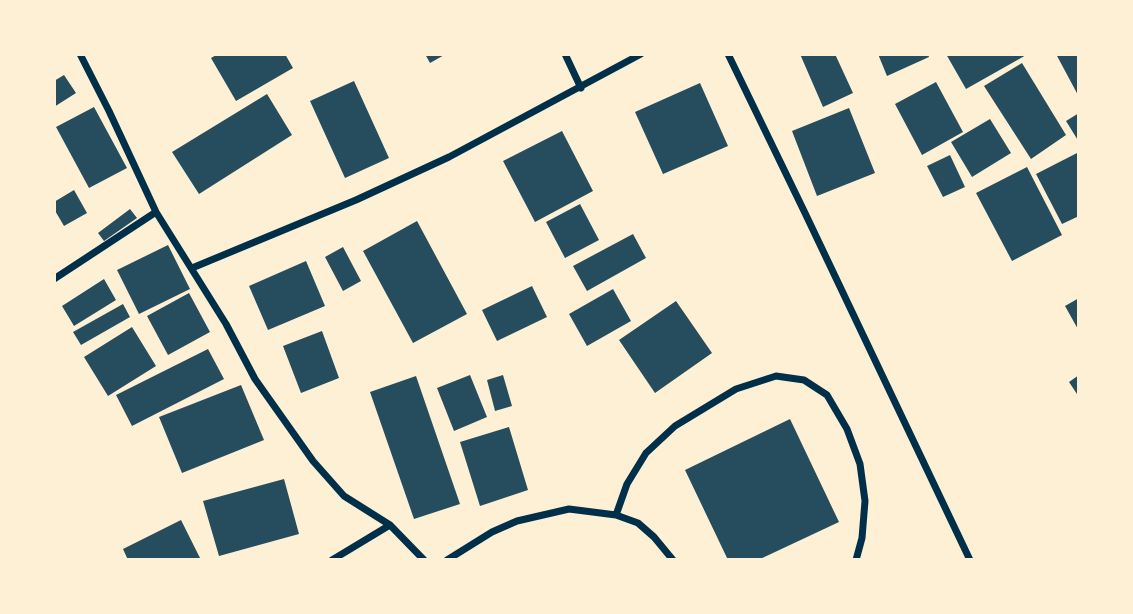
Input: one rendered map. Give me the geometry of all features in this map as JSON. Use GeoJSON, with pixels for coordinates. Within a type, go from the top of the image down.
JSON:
{"type":"FeatureCollection","features":[{"type":"Feature","properties":{"kind":"street"},"geometry":{"type":"LineString","coordinates":[[80,54],[156,212],[256,379],[313,461],[344,496],[390,525],[425,560]]}},
{"type":"Feature","properties":{"kind":"street"},"geometry":{"type":"LineString","coordinates":[[565,54],[581,88]]}},
{"type":"Feature","properties":{"kind":"street"},"geometry":{"type":"LineString","coordinates":[[191,268],[438,163],[642,54]]}},
{"type":"Feature","properties":{"kind":"street"},"geometry":{"type":"LineString","coordinates":[[727,54],[806,213],[970,560]]}},
{"type":"Feature","properties":{"kind":"street"},"geometry":{"type":"LineString","coordinates":[[54,279],[156,212]]}},
{"type":"Feature","properties":{"kind":"street"},"geometry":{"type":"LineString","coordinates":[[616,515],[627,484],[646,453],[675,426],[736,389],[776,376],[804,380],[827,396],[848,429],[860,464],[865,501],[862,538],[856,560]]}},
{"type":"Feature","properties":{"kind":"street"},"geometry":{"type":"LineString","coordinates":[[447,560],[492,532],[517,521],[569,509],[616,515],[638,523],[673,560]]}},
{"type":"Feature","properties":{"kind":"street"},"geometry":{"type":"LineString","coordinates":[[332,560],[390,525]]}},
{"type":"Feature","properties":{"kind":"building"},"geometry":{"type":"Polygon","coordinates":[[[218,54],[285,54],[293,68],[236,101],[211,58],[218,54]]]}},
{"type":"Feature","properties":{"kind":"building"},"geometry":{"type":"Polygon","coordinates":[[[425,54],[446,54],[430,63],[425,54]]]}},
{"type":"Feature","properties":{"kind":"building"},"geometry":{"type":"Polygon","coordinates":[[[800,54],[835,54],[853,93],[823,107],[800,54]]]}},
{"type":"Feature","properties":{"kind":"building"},"geometry":{"type":"Polygon","coordinates":[[[878,54],[928,54],[929,57],[887,76],[878,54]]]}},
{"type":"Feature","properties":{"kind":"building"},"geometry":{"type":"Polygon","coordinates":[[[946,54],[1028,54],[966,89],[946,54]]]}},
{"type":"Feature","properties":{"kind":"building"},"geometry":{"type":"Polygon","coordinates":[[[1056,54],[1079,54],[1079,97],[1056,54]]]}},
{"type":"Feature","properties":{"kind":"building"},"geometry":{"type":"Polygon","coordinates":[[[1022,63],[1066,135],[1031,159],[984,86],[1022,63]]]}},
{"type":"Feature","properties":{"kind":"building"},"geometry":{"type":"Polygon","coordinates":[[[64,75],[76,93],[54,107],[54,81],[64,75]]]}},
{"type":"Feature","properties":{"kind":"building"},"geometry":{"type":"Polygon","coordinates":[[[354,81],[389,158],[345,178],[310,101],[354,81]]]}},
{"type":"Feature","properties":{"kind":"building"},"geometry":{"type":"Polygon","coordinates":[[[936,82],[963,132],[922,155],[895,104],[936,82]]]}},
{"type":"Feature","properties":{"kind":"building"},"geometry":{"type":"Polygon","coordinates":[[[700,83],[728,146],[663,174],[635,112],[700,83]]]}},
{"type":"Feature","properties":{"kind":"building"},"geometry":{"type":"Polygon","coordinates":[[[267,94],[292,135],[199,194],[172,152],[267,94]]]}},
{"type":"Feature","properties":{"kind":"building"},"geometry":{"type":"Polygon","coordinates":[[[94,107],[127,168],[89,188],[56,127],[94,107]]]}},
{"type":"Feature","properties":{"kind":"building"},"geometry":{"type":"Polygon","coordinates":[[[849,108],[875,173],[817,196],[792,131],[849,108]]]}},
{"type":"Feature","properties":{"kind":"building"},"geometry":{"type":"Polygon","coordinates":[[[1079,113],[1079,142],[1066,121],[1079,113]]]}},
{"type":"Feature","properties":{"kind":"building"},"geometry":{"type":"Polygon","coordinates":[[[990,119],[1011,153],[972,177],[951,142],[990,119]]]}},
{"type":"Feature","properties":{"kind":"building"},"geometry":{"type":"Polygon","coordinates":[[[562,131],[593,191],[535,222],[503,161],[562,131]]]}},
{"type":"Feature","properties":{"kind":"building"},"geometry":{"type":"Polygon","coordinates":[[[1079,152],[1079,216],[1062,224],[1036,174],[1079,152]]]}},
{"type":"Feature","properties":{"kind":"building"},"geometry":{"type":"Polygon","coordinates":[[[950,155],[965,187],[943,197],[927,166],[950,155]]]}},
{"type":"Feature","properties":{"kind":"building"},"geometry":{"type":"Polygon","coordinates":[[[1027,167],[1062,235],[1012,261],[976,193],[1027,167]]]}},
{"type":"Feature","properties":{"kind":"building"},"geometry":{"type":"Polygon","coordinates":[[[74,190],[87,213],[64,226],[54,209],[54,202],[74,190]]]}},
{"type":"Feature","properties":{"kind":"building"},"geometry":{"type":"Polygon","coordinates":[[[580,204],[599,240],[565,258],[546,222],[580,204]]]}},
{"type":"Feature","properties":{"kind":"building"},"geometry":{"type":"Polygon","coordinates":[[[130,209],[137,218],[104,241],[98,233],[130,209]]]}},
{"type":"Feature","properties":{"kind":"building"},"geometry":{"type":"Polygon","coordinates":[[[417,221],[467,314],[413,343],[363,251],[417,221]]]}},
{"type":"Feature","properties":{"kind":"building"},"geometry":{"type":"Polygon","coordinates":[[[633,234],[646,258],[587,291],[573,266],[633,234]]]}},
{"type":"Feature","properties":{"kind":"building"},"geometry":{"type":"Polygon","coordinates":[[[168,245],[190,289],[139,314],[117,270],[168,245]]]}},
{"type":"Feature","properties":{"kind":"building"},"geometry":{"type":"Polygon","coordinates":[[[343,247],[361,281],[343,291],[325,257],[343,247]]]}},
{"type":"Feature","properties":{"kind":"building"},"geometry":{"type":"Polygon","coordinates":[[[306,261],[325,306],[268,330],[249,286],[306,261]]]}},
{"type":"Feature","properties":{"kind":"building"},"geometry":{"type":"Polygon","coordinates":[[[104,279],[116,300],[74,326],[62,306],[104,279]]]}},
{"type":"Feature","properties":{"kind":"building"},"geometry":{"type":"Polygon","coordinates":[[[532,286],[547,317],[497,341],[482,310],[532,286]]]}},
{"type":"Feature","properties":{"kind":"building"},"geometry":{"type":"Polygon","coordinates":[[[613,289],[631,321],[587,346],[569,314],[613,289]]]}},
{"type":"Feature","properties":{"kind":"building"},"geometry":{"type":"Polygon","coordinates":[[[189,293],[210,332],[168,355],[147,316],[189,293]]]}},
{"type":"Feature","properties":{"kind":"building"},"geometry":{"type":"Polygon","coordinates":[[[1079,298],[1079,331],[1065,306],[1079,298]]]}},
{"type":"Feature","properties":{"kind":"building"},"geometry":{"type":"Polygon","coordinates":[[[676,301],[712,353],[655,393],[619,340],[676,301]]]}},
{"type":"Feature","properties":{"kind":"building"},"geometry":{"type":"Polygon","coordinates":[[[123,304],[130,317],[81,345],[73,332],[123,304]]]}},
{"type":"Feature","properties":{"kind":"building"},"geometry":{"type":"Polygon","coordinates":[[[132,327],[156,366],[108,396],[84,357],[132,327]]]}},
{"type":"Feature","properties":{"kind":"building"},"geometry":{"type":"Polygon","coordinates":[[[322,331],[339,378],[301,393],[283,346],[322,331]]]}},
{"type":"Feature","properties":{"kind":"building"},"geometry":{"type":"Polygon","coordinates":[[[208,349],[224,379],[132,426],[116,395],[208,349]]]}},
{"type":"Feature","properties":{"kind":"building"},"geometry":{"type":"Polygon","coordinates":[[[470,375],[487,417],[454,431],[437,388],[470,375]]]}},
{"type":"Feature","properties":{"kind":"building"},"geometry":{"type":"Polygon","coordinates":[[[503,375],[512,406],[495,411],[487,380],[503,375]]]}},
{"type":"Feature","properties":{"kind":"building"},"geometry":{"type":"Polygon","coordinates":[[[1079,375],[1079,397],[1069,382],[1079,375]]]}},
{"type":"Feature","properties":{"kind":"building"},"geometry":{"type":"Polygon","coordinates":[[[416,376],[460,504],[414,519],[370,392],[416,376]]]}},
{"type":"Feature","properties":{"kind":"building"},"geometry":{"type":"Polygon","coordinates":[[[241,385],[264,440],[182,473],[159,417],[241,385]]]}},
{"type":"Feature","properties":{"kind":"building"},"geometry":{"type":"Polygon","coordinates":[[[790,419],[839,522],[758,560],[728,560],[685,470],[790,419]]]}},
{"type":"Feature","properties":{"kind":"building"},"geometry":{"type":"Polygon","coordinates":[[[509,427],[528,490],[480,506],[460,442],[509,427]]]}},
{"type":"Feature","properties":{"kind":"building"},"geometry":{"type":"Polygon","coordinates":[[[284,479],[299,534],[219,556],[203,501],[284,479]]]}},
{"type":"Feature","properties":{"kind":"building"},"geometry":{"type":"Polygon","coordinates":[[[181,520],[201,560],[128,560],[123,549],[181,520]]]}}]}
